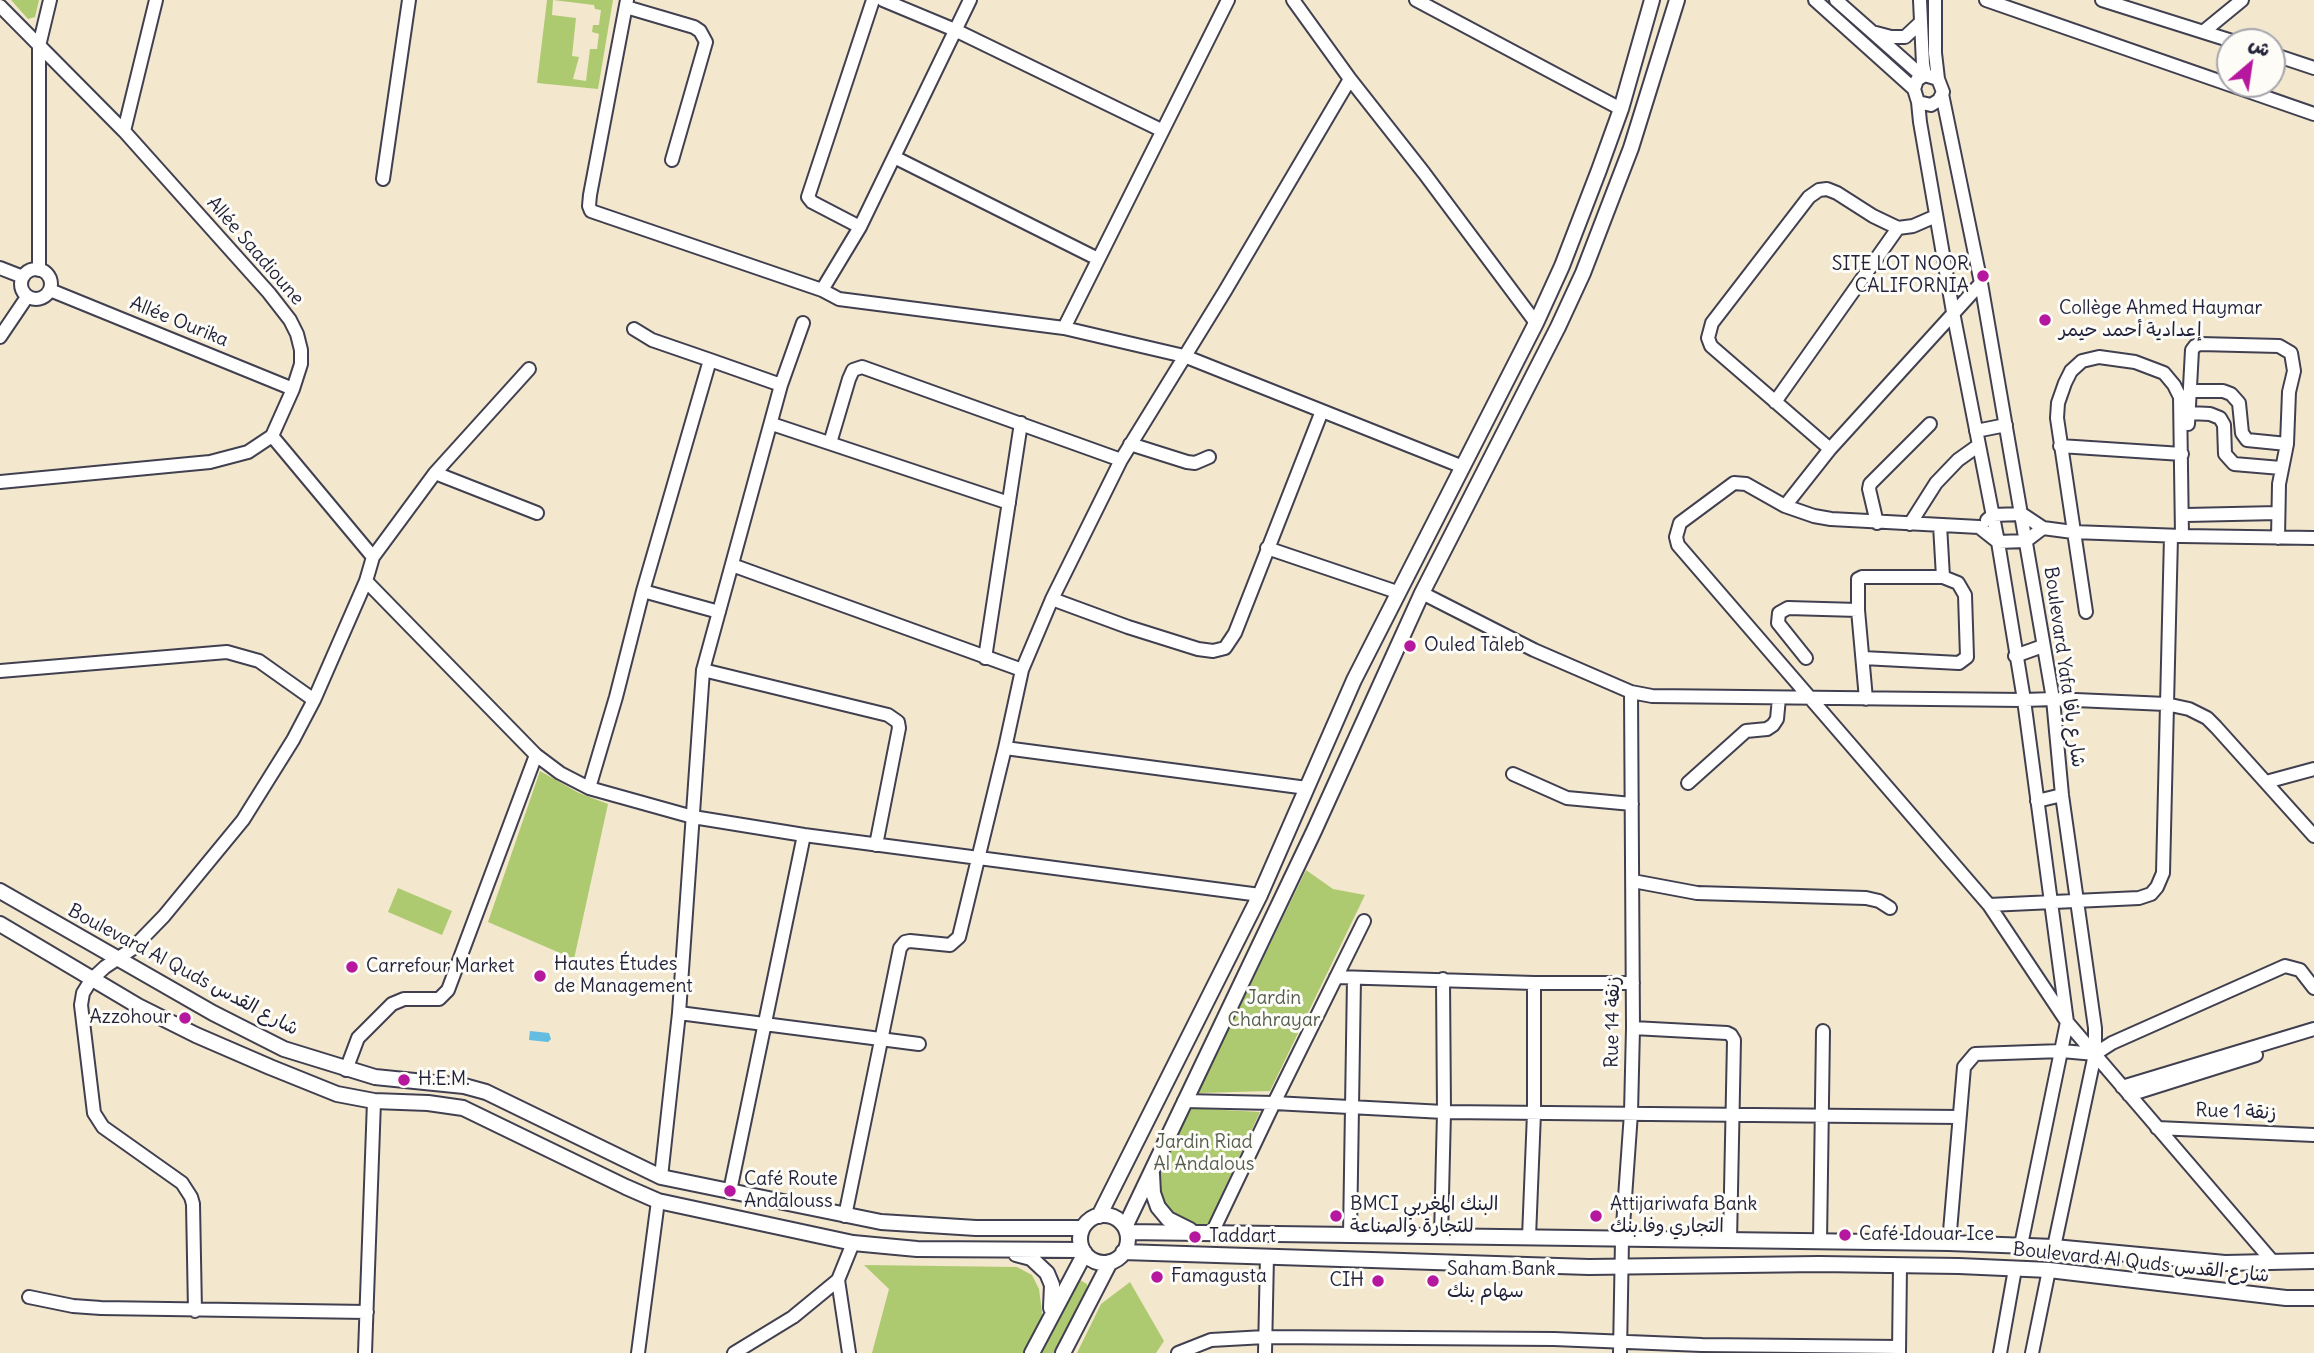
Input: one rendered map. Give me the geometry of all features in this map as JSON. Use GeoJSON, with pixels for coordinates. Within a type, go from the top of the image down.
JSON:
{"type":"FeatureCollection","features":[{"type":"Feature","properties":{"kind":"main road"},"geometry":{"type":"LineString","coordinates":[[1099,1216],[1260,895],[1354,680],[1397,592],[1536,323],[1577,230],[1621,109],[1652,0]]}},
{"type":"Feature","properties":{"kind":"main road"},"geometry":{"type":"LineString","coordinates":[[1126,1230],[1184,1101],[1314,831],[1422,593],[1540,364],[1583,273],[1631,148],[1677,0]]}},
{"type":"Feature","properties":{"kind":"main road","name":"Boulevard Al Quds شارع القدس"},"geometry":{"type":"LineString","coordinates":[[0,891],[213,1013],[285,1049],[375,1077],[464,1086],[486,1092],[661,1177],[845,1216],[922,1226],[1083,1228]]}},
{"type":"Feature","properties":{"kind":"main road"},"geometry":{"type":"LineString","coordinates":[[0,923],[91,980],[173,1024],[258,1062],[337,1094],[374,1101],[428,1103],[463,1108],[658,1200],[853,1243],[917,1249],[998,1248],[1084,1252],[1096,1261],[1110,1262]]}},
{"type":"Feature","properties":{"kind":"main road"},"geometry":{"type":"LineString","coordinates":[[1152,1172],[1153,1193],[1158,1207],[1168,1219],[1194,1232]]}},
{"type":"Feature","properties":{"kind":"main road"},"geometry":{"type":"LineString","coordinates":[[1032,1353],[1084,1252],[1080,1239],[1083,1228],[1087,1222],[1099,1216],[1112,1216],[1126,1230],[1128,1240],[1123,1252],[1110,1262],[1063,1353]]}},
{"type":"Feature","properties":{"kind":"main road","name":"Boulevard Al Quds شارع القدس"},"geometry":{"type":"LineString","coordinates":[[1126,1230],[1350,1236],[1949,1243],[2054,1247],[2225,1263],[2314,1261]]}},
{"type":"Feature","properties":{"kind":"main road"},"geometry":{"type":"LineString","coordinates":[[998,1248],[1031,1258],[1047,1273],[1053,1296],[1049,1319]]}},
{"type":"Feature","properties":{"kind":"main road","name":"Boulevard Al Quds شارع القدس"},"geometry":{"type":"LineString","coordinates":[[1123,1252],[1589,1266],[1900,1266],[2049,1270],[2286,1298],[2314,1298]]}},
{"type":"Feature","properties":{"kind":"street"},"geometry":{"type":"LineString","coordinates":[[39,270],[38,46],[50,0]]}},
{"type":"Feature","properties":{"kind":"street"},"geometry":{"type":"LineString","coordinates":[[124,131],[156,0]]}},
{"type":"Feature","properties":{"kind":"street"},"geometry":{"type":"LineString","coordinates":[[383,179],[409,0]]}},
{"type":"Feature","properties":{"kind":"street"},"geometry":{"type":"LineString","coordinates":[[860,227],[812,202],[808,197],[873,0]]}},
{"type":"Feature","properties":{"kind":"street"},"geometry":{"type":"LineString","coordinates":[[883,0],[955,30],[1161,131]]}},
{"type":"Feature","properties":{"kind":"street"},"geometry":{"type":"LineString","coordinates":[[822,290],[860,227],[970,0]]}},
{"type":"Feature","properties":{"kind":"street"},"geometry":{"type":"LineString","coordinates":[[1293,0],[1536,323]]}},
{"type":"Feature","properties":{"kind":"street"},"geometry":{"type":"LineString","coordinates":[[1416,0],[1621,109]]}},
{"type":"Feature","properties":{"kind":"street"},"geometry":{"type":"LineString","coordinates":[[1815,0],[1916,95],[1931,105],[1939,100],[1942,94]]}},
{"type":"Feature","properties":{"kind":"street"},"geometry":{"type":"LineString","coordinates":[[1836,0],[1929,77]]}},
{"type":"Feature","properties":{"kind":"street"},"geometry":{"type":"LineString","coordinates":[[1920,0],[1923,64],[1929,77]]}},
{"type":"Feature","properties":{"kind":"street"},"geometry":{"type":"LineString","coordinates":[[1936,0],[1929,77],[1916,95],[1953,312],[1998,542],[2024,700],[2067,1022],[2021,1245]]}},
{"type":"Feature","properties":{"kind":"street"},"geometry":{"type":"LineString","coordinates":[[1986,0],[2314,114]]}},
{"type":"Feature","properties":{"kind":"street"},"geometry":{"type":"LineString","coordinates":[[2102,0],[2216,36]]}},
{"type":"Feature","properties":{"kind":"street"},"geometry":{"type":"LineString","coordinates":[[2203,32],[2242,0]]}},
{"type":"Feature","properties":{"kind":"street"},"geometry":{"type":"LineString","coordinates":[[1064,328],[1223,1]]}},
{"type":"Feature","properties":{"kind":"street"},"geometry":{"type":"LineString","coordinates":[[672,160],[706,42],[704,36],[694,27],[626,4],[590,195],[591,211],[822,290],[839,299],[1064,328],[1184,356],[1463,467]]}},
{"type":"Feature","properties":{"kind":"street","name":"Allée Saadioune"},"geometry":{"type":"LineString","coordinates":[[0,6],[124,131],[290,320],[301,350],[301,364],[293,390],[272,436]]}},
{"type":"Feature","properties":{"kind":"street"},"geometry":{"type":"LineString","coordinates":[[1873,32],[1891,37],[1905,37],[1921,22]]}},
{"type":"Feature","properties":{"kind":"street"},"geometry":{"type":"LineString","coordinates":[[2286,59],[2314,68]]}},
{"type":"Feature","properties":{"kind":"street","name":"Boulevard Yafa شارع يافا"},"geometry":{"type":"LineString","coordinates":[[1929,77],[1942,94],[2022,514],[2053,699],[2062,795],[2095,1028],[2095,1054],[2054,1247]]}},
{"type":"Feature","properties":{"kind":"street"},"geometry":{"type":"LineString","coordinates":[[845,1216],[900,948],[902,944],[910,941],[950,945],[957,941],[1022,670],[1052,599],[1130,444],[1350,79]]}},
{"type":"Feature","properties":{"kind":"street"},"geometry":{"type":"LineString","coordinates":[[894,157],[1098,259]]}},
{"type":"Feature","properties":{"kind":"street"},"geometry":{"type":"LineString","coordinates":[[1830,449],[1711,346],[1708,338],[1712,323],[1809,197],[1819,190],[1827,189],[1837,193],[1898,228],[1913,226],[1936,216]]}},
{"type":"Feature","properties":{"kind":"street"},"geometry":{"type":"LineString","coordinates":[[1775,402],[1898,228]]}},
{"type":"Feature","properties":{"kind":"street"},"geometry":{"type":"LineString","coordinates":[[0,268],[23,277]]}},
{"type":"Feature","properties":{"kind":"street"},"geometry":{"type":"LineString","coordinates":[[33,270],[39,270],[49,277],[50,290],[43,298],[27,297],[21,288],[23,277],[33,270]]}},
{"type":"Feature","properties":{"kind":"street"},"geometry":{"type":"LineString","coordinates":[[1785,506],[1830,449],[1980,283]]}},
{"type":"Feature","properties":{"kind":"street","name":"Allée Ourika"},"geometry":{"type":"LineString","coordinates":[[50,290],[293,390]]}},
{"type":"Feature","properties":{"kind":"street"},"geometry":{"type":"LineString","coordinates":[[0,337],[27,297]]}},
{"type":"Feature","properties":{"kind":"street"},"geometry":{"type":"LineString","coordinates":[[661,1177],[679,1013],[703,670],[781,385],[803,323]]}},
{"type":"Feature","properties":{"kind":"street"},"geometry":{"type":"LineString","coordinates":[[634,329],[652,340],[781,385]]}},
{"type":"Feature","properties":{"kind":"street"},"geometry":{"type":"LineString","coordinates":[[2180,536],[2186,515],[2192,351],[2197,344],[2286,348],[2292,355],[2294,364],[2289,391],[2287,444],[2281,468],[2278,538]]}},
{"type":"Feature","properties":{"kind":"street"},"geometry":{"type":"LineString","coordinates":[[1989,905],[2139,898],[2151,894],[2163,873],[2166,704],[2180,536],[2180,397],[2164,373],[2151,366],[2099,357],[2082,361],[2071,371],[2058,403],[2060,446],[2086,612]]}},
{"type":"Feature","properties":{"kind":"street"},"geometry":{"type":"LineString","coordinates":[[589,788],[710,360]]}},
{"type":"Feature","properties":{"kind":"street"},"geometry":{"type":"LineString","coordinates":[[830,443],[849,379],[853,370],[862,368],[1121,460]]}},
{"type":"Feature","properties":{"kind":"street"},"geometry":{"type":"LineString","coordinates":[[195,1311],[193,1205],[187,1189],[103,1127],[94,1113],[81,1004],[83,993],[91,980],[132,949],[164,916],[226,842],[270,779],[314,700],[366,581],[373,557],[435,473],[529,369]]}},
{"type":"Feature","properties":{"kind":"street"},"geometry":{"type":"LineString","coordinates":[[2190,391],[2223,391],[2231,394],[2239,403],[2244,437],[2252,442],[2287,444]]}},
{"type":"Feature","properties":{"kind":"street"},"geometry":{"type":"LineString","coordinates":[[1052,599],[1198,649],[1213,651],[1225,648],[1235,634],[1322,411]]}},
{"type":"Feature","properties":{"kind":"street"},"geometry":{"type":"LineString","coordinates":[[2189,413],[2210,414],[2220,418],[2224,425],[2225,454],[2234,464],[2281,468]]}},
{"type":"Feature","properties":{"kind":"street"},"geometry":{"type":"LineString","coordinates":[[985,658],[1021,423]]}},
{"type":"Feature","properties":{"kind":"street"},"geometry":{"type":"LineString","coordinates":[[772,424],[1009,503]]}},
{"type":"Feature","properties":{"kind":"street"},"geometry":{"type":"LineString","coordinates":[[1877,523],[1870,484],[1930,424]]}},
{"type":"Feature","properties":{"kind":"street"},"geometry":{"type":"LineString","coordinates":[[1976,431],[2006,425]]}},
{"type":"Feature","properties":{"kind":"street"},"geometry":{"type":"LineString","coordinates":[[0,482],[210,461],[247,452],[272,436],[373,557]]}},
{"type":"Feature","properties":{"kind":"street"},"geometry":{"type":"LineString","coordinates":[[1130,444],[1187,462],[1195,463],[1209,457]]}},
{"type":"Feature","properties":{"kind":"street"},"geometry":{"type":"LineString","coordinates":[[1910,523],[1936,483],[1958,460],[1979,444]]}},
{"type":"Feature","properties":{"kind":"street"},"geometry":{"type":"LineString","coordinates":[[2060,446],[2182,454]]}},
{"type":"Feature","properties":{"kind":"street"},"geometry":{"type":"LineString","coordinates":[[435,473],[537,513]]}},
{"type":"Feature","properties":{"kind":"street"},"geometry":{"type":"LineString","coordinates":[[2043,528],[2026,541],[1998,542],[1979,527],[1877,523],[1814,516],[1785,506],[1746,484],[1734,484],[1680,523],[1676,537],[1678,545],[1989,905],[2067,1022],[2273,1262]]}},
{"type":"Feature","properties":{"kind":"street"},"geometry":{"type":"LineString","coordinates":[[2186,515],[2278,513]]}},
{"type":"Feature","properties":{"kind":"street"},"geometry":{"type":"LineString","coordinates":[[1979,527],[1993,515],[2022,514],[2043,528],[2073,532],[2314,538]]}},
{"type":"Feature","properties":{"kind":"street"},"geometry":{"type":"LineString","coordinates":[[1940,525],[1943,577]]}},
{"type":"Feature","properties":{"kind":"street"},"geometry":{"type":"LineString","coordinates":[[1267,548],[1397,592]]}},
{"type":"Feature","properties":{"kind":"street"},"geometry":{"type":"LineString","coordinates":[[732,565],[1022,670]]}},
{"type":"Feature","properties":{"kind":"street"},"geometry":{"type":"LineString","coordinates":[[1863,659],[1959,663],[1967,657],[1965,595],[1958,583],[1943,577],[1862,577],[1857,582],[1866,699]]}},
{"type":"Feature","properties":{"kind":"street"},"geometry":{"type":"LineString","coordinates":[[366,581],[536,755],[560,773],[589,788],[693,817],[804,835],[1260,895]]}},
{"type":"Feature","properties":{"kind":"street"},"geometry":{"type":"LineString","coordinates":[[643,591],[719,611]]}},
{"type":"Feature","properties":{"kind":"street"},"geometry":{"type":"LineString","coordinates":[[1422,593],[1534,650],[1631,692],[1652,696],[2053,699],[2166,704],[2189,709],[2207,718],[2314,836]]}},
{"type":"Feature","properties":{"kind":"street"},"geometry":{"type":"LineString","coordinates":[[1806,658],[1778,623],[1779,612],[1788,608],[1858,610]]}},
{"type":"Feature","properties":{"kind":"street"},"geometry":{"type":"LineString","coordinates":[[2015,656],[2043,646]]}},
{"type":"Feature","properties":{"kind":"street"},"geometry":{"type":"LineString","coordinates":[[0,671],[227,652],[259,661],[314,700]]}},
{"type":"Feature","properties":{"kind":"street"},"geometry":{"type":"LineString","coordinates":[[703,670],[888,715],[898,722],[876,845]]}},
{"type":"Feature","properties":{"kind":"street","name":"Rue 14 زنقة"},"geometry":{"type":"LineString","coordinates":[[1620,1348],[1622,1240],[1633,1028],[1631,692]]}},
{"type":"Feature","properties":{"kind":"street"},"geometry":{"type":"LineString","coordinates":[[1688,783],[1746,731],[1767,729],[1773,725],[1777,719],[1779,698]]}},
{"type":"Feature","properties":{"kind":"street"},"geometry":{"type":"LineString","coordinates":[[1005,748],[1307,788]]}},
{"type":"Feature","properties":{"kind":"street"},"geometry":{"type":"LineString","coordinates":[[346,1070],[358,1038],[392,1004],[404,999],[439,999],[448,990],[536,755]]}},
{"type":"Feature","properties":{"kind":"street"},"geometry":{"type":"LineString","coordinates":[[2266,782],[2314,769]]}},
{"type":"Feature","properties":{"kind":"street"},"geometry":{"type":"LineString","coordinates":[[1513,774],[1567,798],[1632,804]]}},
{"type":"Feature","properties":{"kind":"street"},"geometry":{"type":"LineString","coordinates":[[2037,801],[2062,795]]}},
{"type":"Feature","properties":{"kind":"street"},"geometry":{"type":"LineString","coordinates":[[730,1191],[804,835]]}},
{"type":"Feature","properties":{"kind":"street"},"geometry":{"type":"LineString","coordinates":[[1633,880],[1697,893],[1866,898],[1879,901],[1890,908]]}},
{"type":"Feature","properties":{"kind":"street"},"geometry":{"type":"LineString","coordinates":[[1212,1233],[1364,920]]}},
{"type":"Feature","properties":{"kind":"street"},"geometry":{"type":"LineString","coordinates":[[1949,1243],[1964,1067],[1975,1054],[2062,1051],[2095,1054],[2112,1043],[2285,966],[2300,970],[2314,988]]}},
{"type":"Feature","properties":{"kind":"street"},"geometry":{"type":"LineString","coordinates":[[1336,977],[1633,984]]}},
{"type":"Feature","properties":{"kind":"street"},"geometry":{"type":"LineString","coordinates":[[1350,1236],[1354,978]]}},
{"type":"Feature","properties":{"kind":"street"},"geometry":{"type":"LineString","coordinates":[[1441,1237],[1443,979]]}},
{"type":"Feature","properties":{"kind":"street"},"geometry":{"type":"LineString","coordinates":[[1529,1237],[1534,1113],[1534,983]]}},
{"type":"Feature","properties":{"kind":"street"},"geometry":{"type":"LineString","coordinates":[[679,1013],[919,1044]]}},
{"type":"Feature","properties":{"kind":"street"},"geometry":{"type":"LineString","coordinates":[[1633,1028],[1731,1035],[1734,1040],[1730,1241]]}},
{"type":"Feature","properties":{"kind":"street"},"geometry":{"type":"LineString","coordinates":[[2126,1091],[2314,1029]]}},
{"type":"Feature","properties":{"kind":"street"},"geometry":{"type":"LineString","coordinates":[[1820,1242],[1824,1031]]}},
{"type":"Feature","properties":{"kind":"street"},"geometry":{"type":"LineString","coordinates":[[2126,1091],[2314,1037]]}},
{"type":"Feature","properties":{"kind":"street"},"geometry":{"type":"LineString","coordinates":[[365,1353],[374,1101]]}},
{"type":"Feature","properties":{"kind":"street"},"geometry":{"type":"LineString","coordinates":[[1184,1101],[1444,1112],[1959,1117]]}},
{"type":"Feature","properties":{"kind":"street","name":"Rue 1 زنقة"},"geometry":{"type":"LineString","coordinates":[[2157,1128],[2314,1135]]}},
{"type":"Feature","properties":{"kind":"street"},"geometry":{"type":"LineString","coordinates":[[638,1353],[658,1200]]}},
{"type":"Feature","properties":{"kind":"street"},"geometry":{"type":"LineString","coordinates":[[734,1353],[793,1317],[838,1280],[853,1243]]}},
{"type":"Feature","properties":{"kind":"street"},"geometry":{"type":"LineString","coordinates":[[1265,1353],[1267,1256]]}},
{"type":"Feature","properties":{"kind":"street"},"geometry":{"type":"LineString","coordinates":[[1178,1353],[1211,1340],[1265,1337],[1555,1339],[1620,1348],[1899,1350],[1900,1266]]}},
{"type":"Feature","properties":{"kind":"street"},"geometry":{"type":"LineString","coordinates":[[2000,1353],[2015,1269]]}},
{"type":"Feature","properties":{"kind":"street"},"geometry":{"type":"LineString","coordinates":[[2032,1353],[2049,1270]]}},
{"type":"Feature","properties":{"kind":"street"},"geometry":{"type":"LineString","coordinates":[[838,1280],[849,1353]]}},
{"type":"Feature","properties":{"kind":"street"},"geometry":{"type":"LineString","coordinates":[[29,1297],[73,1306],[195,1311],[367,1312]]}},
{"type":"Feature","properties":{"kind":"street"},"geometry":{"type":"LineString","coordinates":[[1554,1353],[1555,1339]]}},
{"type":"Feature","properties":{"kind":"green space"},"geometry":{"type":"Polygon","coordinates":[[[11,0],[39,0],[35,17],[28,19],[11,0]]]}},
{"type":"Feature","properties":{"kind":"green space"},"geometry":{"type":"Polygon","coordinates":[[[547,0],[553,0],[613,0],[598,89],[537,83],[547,0]],[[553,0],[552,15],[576,18],[572,56],[579,57],[573,79],[586,81],[590,49],[597,49],[599,34],[592,32],[593,25],[599,25],[601,10],[595,9],[594,5],[553,0]]]}},
{"type":"Feature","properties":{"kind":"green space"},"geometry":{"type":"Polygon","coordinates":[[[540,771],[579,793],[608,804],[574,959],[488,922],[540,771]]]}},
{"type":"Feature","properties":{"kind":"green space","name":"Jardin Chahrayar"},"geometry":{"type":"Polygon","coordinates":[[[1306,870],[1333,889],[1365,895],[1270,1091],[1198,1093],[1306,870]]]}},
{"type":"Feature","properties":{"kind":"green space"},"geometry":{"type":"Polygon","coordinates":[[[398,888],[452,911],[442,935],[388,912],[398,888]]]}},
{"type":"Feature","properties":{"kind":"green space","name":"Jardin Riad Al Andalous"},"geometry":{"type":"Polygon","coordinates":[[[1187,1108],[1260,1112],[1208,1224],[1196,1227],[1168,1215],[1159,1201],[1157,1176],[1187,1108]]]}},
{"type":"Feature","properties":{"kind":"green space"},"geometry":{"type":"Polygon","coordinates":[[[864,1265],[1017,1267],[1032,1275],[1039,1289],[1043,1319],[1027,1353],[872,1353],[889,1289],[864,1265]]]}},
{"type":"Feature","properties":{"kind":"green space"},"geometry":{"type":"Polygon","coordinates":[[[1078,1279],[1087,1284],[1087,1287],[1056,1353],[1038,1353],[1078,1279]]]}},
{"type":"Feature","properties":{"kind":"green space"},"geometry":{"type":"Polygon","coordinates":[[[1130,1282],[1164,1341],[1156,1353],[1077,1353],[1101,1304],[1130,1282]]]}},
{"type":"Feature","properties":{"kind":"water"},"geometry":{"type":"Polygon","coordinates":[[[530,1031],[549,1033],[551,1039],[548,1042],[529,1040],[530,1031]]]}},
{"type":"Feature","properties":{"kind":"place","name":"SITE LOT NOOR CALIFORNIA"},"geometry":{"type":"Point","coordinates":[1983,276]}},
{"type":"Feature","properties":{"kind":"place","name":"Collège Ahmed Haymar إعدادية أحمد حيمر"},"geometry":{"type":"Point","coordinates":[2045,320]}},
{"type":"Feature","properties":{"kind":"place","name":"Ouled Taleb"},"geometry":{"type":"Point","coordinates":[1410,646]}},
{"type":"Feature","properties":{"kind":"place","name":"Carrefour Market"},"geometry":{"type":"Point","coordinates":[352,967]}},
{"type":"Feature","properties":{"kind":"place","name":"Hautes Études de Management"},"geometry":{"type":"Point","coordinates":[540,976]}},
{"type":"Feature","properties":{"kind":"place","name":"Azzohour"},"geometry":{"type":"Point","coordinates":[185,1018]}},
{"type":"Feature","properties":{"kind":"place","name":"H.E.M."},"geometry":{"type":"Point","coordinates":[404,1080]}},
{"type":"Feature","properties":{"kind":"place","name":"Café Route Andalouss"},"geometry":{"type":"Point","coordinates":[730,1191]}},
{"type":"Feature","properties":{"kind":"place","name":"BMCI البنك المغربي للتجارة والصناعة"},"geometry":{"type":"Point","coordinates":[1336,1216]}},
{"type":"Feature","properties":{"kind":"place","name":"Attijariwafa Bank التجاري وفا بنك"},"geometry":{"type":"Point","coordinates":[1596,1216]}},
{"type":"Feature","properties":{"kind":"place","name":"Café Idouar Ice"},"geometry":{"type":"Point","coordinates":[1845,1235]}},
{"type":"Feature","properties":{"kind":"place","name":"Taddart"},"geometry":{"type":"Point","coordinates":[1195,1237]}},
{"type":"Feature","properties":{"kind":"place","name":"Famagusta"},"geometry":{"type":"Point","coordinates":[1157,1277]}},
{"type":"Feature","properties":{"kind":"place","name":"CIH"},"geometry":{"type":"Point","coordinates":[1378,1281]}},
{"type":"Feature","properties":{"kind":"place","name":"Saham Bank سهام بنك"},"geometry":{"type":"Point","coordinates":[1433,1281]}}]}
